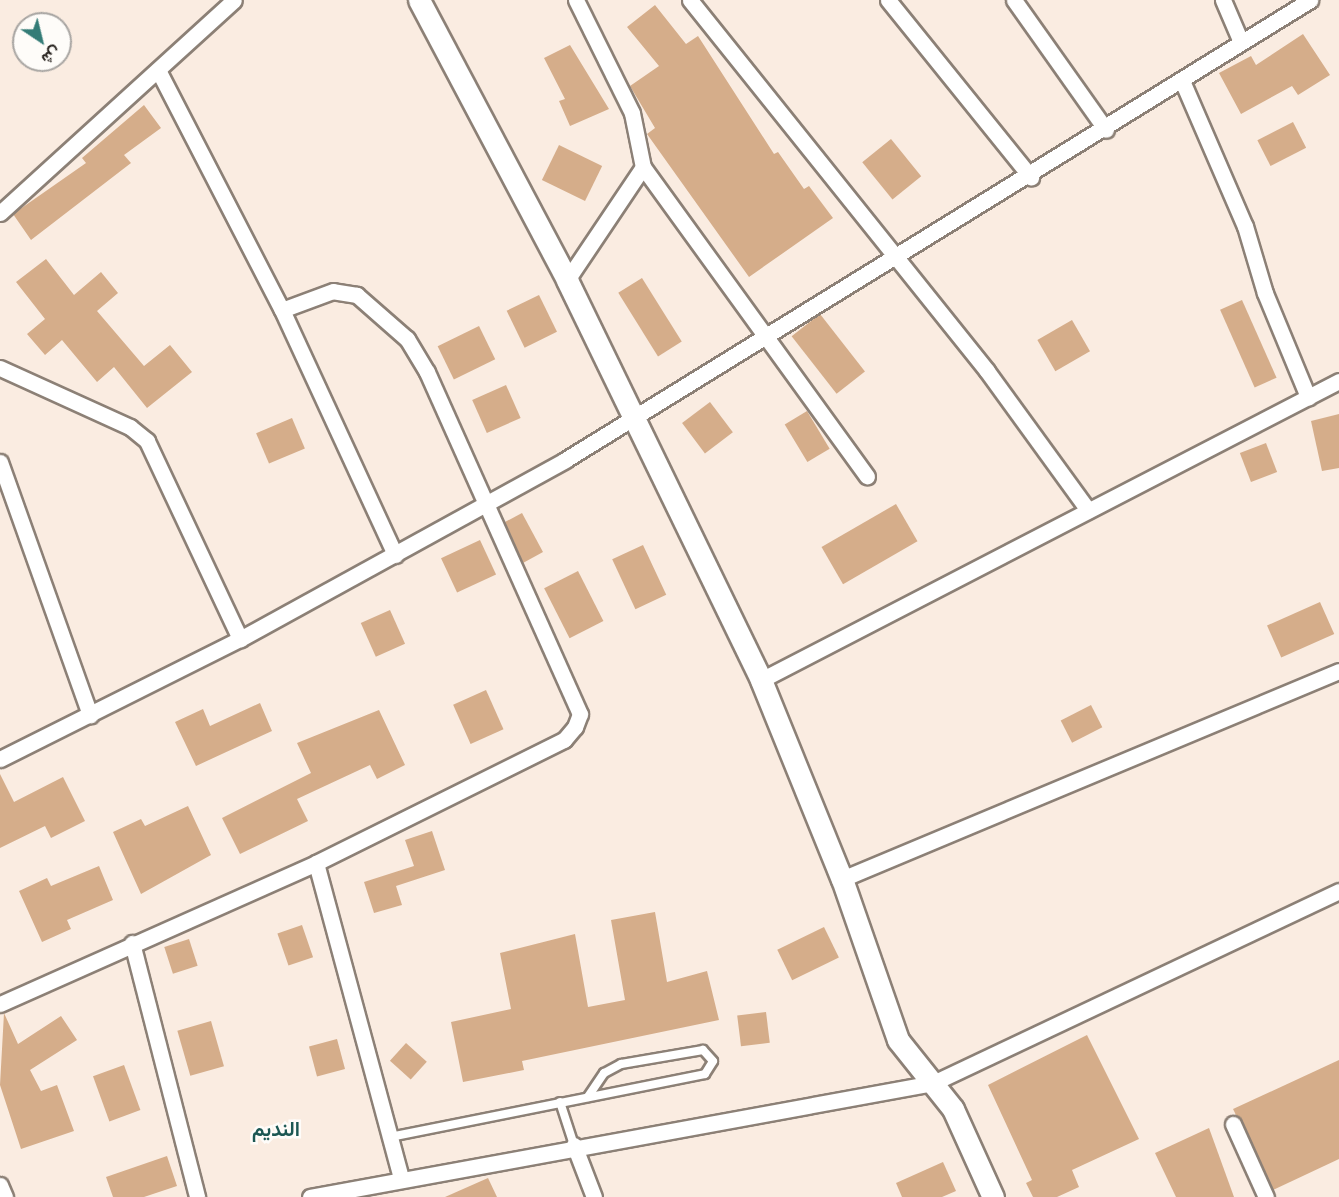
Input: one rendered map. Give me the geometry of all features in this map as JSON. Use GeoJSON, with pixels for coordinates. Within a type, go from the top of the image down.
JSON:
{"type":"FeatureCollection","features":[{"type":"Feature","properties":{"kind":"main road"},"geometry":{"type":"LineString","coordinates":[[419,0],[567,280],[632,419],[761,680],[842,879],[887,1016],[912,1060],[953,1109],[993,1197]]}},
{"type":"Feature","properties":{"kind":"street"},"geometry":{"type":"LineString","coordinates":[[0,213],[234,0]]}},
{"type":"Feature","properties":{"kind":"street"},"geometry":{"type":"LineString","coordinates":[[576,0],[632,112],[643,166],[867,477]]}},
{"type":"Feature","properties":{"kind":"street"},"geometry":{"type":"LineString","coordinates":[[690,0],[896,255],[1088,510]]}},
{"type":"Feature","properties":{"kind":"street"},"geometry":{"type":"LineString","coordinates":[[888,0],[1031,177]]}},
{"type":"Feature","properties":{"kind":"street"},"geometry":{"type":"LineString","coordinates":[[1014,0],[1106,130]]}},
{"type":"Feature","properties":{"kind":"street"},"geometry":{"type":"LineString","coordinates":[[1223,0],[1241,42]]}},
{"type":"Feature","properties":{"kind":"street"},"geometry":{"type":"LineString","coordinates":[[0,759],[240,639],[485,506],[767,339],[896,255],[1031,177],[1183,83],[1241,42],[1310,0]]}},
{"type":"Feature","properties":{"kind":"street"},"geometry":{"type":"LineString","coordinates":[[158,70],[282,310],[395,555]]}},
{"type":"Feature","properties":{"kind":"street"},"geometry":{"type":"LineString","coordinates":[[1183,83],[1308,397]]}},
{"type":"Feature","properties":{"kind":"street"},"geometry":{"type":"LineString","coordinates":[[567,280],[643,166]]}},
{"type":"Feature","properties":{"kind":"street"},"geometry":{"type":"LineString","coordinates":[[0,1004],[132,942],[316,863],[564,740],[575,727],[580,714],[427,372],[378,307],[357,294],[333,291],[282,310]]}},
{"type":"Feature","properties":{"kind":"street"},"geometry":{"type":"LineString","coordinates":[[0,369],[130,427],[147,441],[240,639]]}},
{"type":"Feature","properties":{"kind":"street"},"geometry":{"type":"LineString","coordinates":[[761,680],[1339,381]]}},
{"type":"Feature","properties":{"kind":"street"},"geometry":{"type":"LineString","coordinates":[[0,462],[90,715]]}},
{"type":"Feature","properties":{"kind":"street"},"geometry":{"type":"LineString","coordinates":[[842,879],[1339,671]]}},
{"type":"Feature","properties":{"kind":"street"},"geometry":{"type":"LineString","coordinates":[[316,863],[401,1177]]}},
{"type":"Feature","properties":{"kind":"street"},"geometry":{"type":"LineString","coordinates":[[310,1197],[401,1177],[574,1145],[933,1083],[1339,891]]}},
{"type":"Feature","properties":{"kind":"street"},"geometry":{"type":"LineString","coordinates":[[132,942],[197,1197]]}},
{"type":"Feature","properties":{"kind":"street"},"geometry":{"type":"LineString","coordinates":[[1233,1124],[1266,1197]]}},
{"type":"Feature","properties":{"kind":"street"},"geometry":{"type":"LineString","coordinates":[[574,1145],[594,1197]]}},
{"type":"Feature","properties":{"kind":"street"},"geometry":{"type":"LineString","coordinates":[[0,1185],[5,1197]]}},
{"type":"Feature","properties":{"kind":"lane"},"geometry":{"type":"LineString","coordinates":[[390,1137],[705,1074],[714,1061],[703,1050],[621,1064],[604,1073],[588,1097]]}},
{"type":"Feature","properties":{"kind":"lane"},"geometry":{"type":"LineString","coordinates":[[560,1102],[574,1145]]}},
{"type":"Feature","properties":{"kind":"building"},"geometry":{"type":"Polygon","coordinates":[[[655,5],[686,44],[698,36],[774,154],[778,152],[804,189],[809,186],[833,218],[749,277],[647,134],[655,128],[630,86],[659,66],[627,27],[655,5]]]}},
{"type":"Feature","properties":{"kind":"building"},"geometry":{"type":"Polygon","coordinates":[[[1303,34],[1330,75],[1298,95],[1292,86],[1241,114],[1219,73],[1251,56],[1256,65],[1303,34]]]}},
{"type":"Feature","properties":{"kind":"building"},"geometry":{"type":"Polygon","coordinates":[[[570,45],[609,109],[570,126],[559,101],[565,99],[544,58],[570,45]]]}},
{"type":"Feature","properties":{"kind":"building"},"geometry":{"type":"Polygon","coordinates":[[[144,105],[161,128],[124,155],[131,163],[31,240],[13,214],[86,163],[82,158],[144,105]]]}},
{"type":"Feature","properties":{"kind":"building"},"geometry":{"type":"Polygon","coordinates":[[[1293,122],[1306,148],[1271,166],[1257,140],[1293,122]]]}},
{"type":"Feature","properties":{"kind":"building"},"geometry":{"type":"Polygon","coordinates":[[[891,139],[921,176],[892,200],[862,162],[891,139]]]}},
{"type":"Feature","properties":{"kind":"building"},"geometry":{"type":"Polygon","coordinates":[[[559,145],[602,166],[585,201],[542,180],[559,145]]]}},
{"type":"Feature","properties":{"kind":"building"},"geometry":{"type":"Polygon","coordinates":[[[46,259],[74,295],[101,272],[118,293],[97,311],[144,366],[170,345],[192,372],[147,408],[114,367],[97,382],[62,340],[45,355],[27,334],[45,319],[16,282],[46,259]]]}},
{"type":"Feature","properties":{"kind":"building"},"geometry":{"type":"Polygon","coordinates":[[[642,278],[682,342],[658,356],[618,293],[642,278]]]}},
{"type":"Feature","properties":{"kind":"building"},"geometry":{"type":"Polygon","coordinates":[[[539,295],[557,332],[525,348],[507,311],[539,295]]]}},
{"type":"Feature","properties":{"kind":"building"},"geometry":{"type":"Polygon","coordinates":[[[1242,300],[1277,378],[1255,387],[1220,310],[1242,300]]]}},
{"type":"Feature","properties":{"kind":"building"},"geometry":{"type":"Polygon","coordinates":[[[820,314],[865,372],[837,394],[792,336],[820,314]]]}},
{"type":"Feature","properties":{"kind":"building"},"geometry":{"type":"Polygon","coordinates":[[[1072,320],[1090,351],[1055,371],[1037,340],[1072,320]]]}},
{"type":"Feature","properties":{"kind":"building"},"geometry":{"type":"Polygon","coordinates":[[[479,326],[495,359],[454,379],[438,346],[479,326]]]}},
{"type":"Feature","properties":{"kind":"building"},"geometry":{"type":"Polygon","coordinates":[[[506,385],[521,418],[487,433],[472,400],[506,385]]]}},
{"type":"Feature","properties":{"kind":"building"},"geometry":{"type":"Polygon","coordinates":[[[710,402],[733,432],[705,453],[682,423],[710,402]]]}},
{"type":"Feature","properties":{"kind":"building"},"geometry":{"type":"Polygon","coordinates":[[[807,411],[830,449],[807,462],[785,424],[807,411]]]}},
{"type":"Feature","properties":{"kind":"building"},"geometry":{"type":"Polygon","coordinates":[[[1339,414],[1339,468],[1322,471],[1311,421],[1339,414]]]}},
{"type":"Feature","properties":{"kind":"building"},"geometry":{"type":"Polygon","coordinates":[[[292,418],[305,448],[269,464],[256,433],[292,418]]]}},
{"type":"Feature","properties":{"kind":"building"},"geometry":{"type":"Polygon","coordinates":[[[1266,443],[1277,472],[1251,482],[1240,453],[1266,443]]]}},
{"type":"Feature","properties":{"kind":"building"},"geometry":{"type":"Polygon","coordinates":[[[896,504],[918,541],[843,584],[822,547],[896,504]]]}},
{"type":"Feature","properties":{"kind":"building"},"geometry":{"type":"Polygon","coordinates":[[[522,513],[543,552],[523,563],[505,522],[522,513]]]}},
{"type":"Feature","properties":{"kind":"building"},"geometry":{"type":"Polygon","coordinates":[[[480,540],[496,574],[457,593],[441,558],[480,540]]]}},
{"type":"Feature","properties":{"kind":"building"},"geometry":{"type":"Polygon","coordinates":[[[643,545],[666,595],[635,609],[612,559],[643,545]]]}},
{"type":"Feature","properties":{"kind":"building"},"geometry":{"type":"Polygon","coordinates":[[[578,571],[603,621],[570,638],[544,588],[578,571]]]}},
{"type":"Feature","properties":{"kind":"building"},"geometry":{"type":"Polygon","coordinates":[[[1320,602],[1334,634],[1281,658],[1267,626],[1320,602]]]}},
{"type":"Feature","properties":{"kind":"building"},"geometry":{"type":"Polygon","coordinates":[[[390,610],[405,644],[376,657],[361,623],[390,610]]]}},
{"type":"Feature","properties":{"kind":"building"},"geometry":{"type":"Polygon","coordinates":[[[486,690],[503,729],[471,744],[453,705],[486,690]]]}},
{"type":"Feature","properties":{"kind":"building"},"geometry":{"type":"Polygon","coordinates":[[[260,703],[272,731],[196,766],[175,722],[203,709],[210,726],[260,703]]]}},
{"type":"Feature","properties":{"kind":"building"},"geometry":{"type":"Polygon","coordinates":[[[1091,705],[1102,727],[1072,743],[1061,720],[1091,705]]]}},
{"type":"Feature","properties":{"kind":"building"},"geometry":{"type":"Polygon","coordinates":[[[379,710],[405,765],[377,779],[370,765],[297,799],[308,821],[240,854],[222,818],[311,773],[297,743],[379,710]]]}},
{"type":"Feature","properties":{"kind":"building"},"geometry":{"type":"Polygon","coordinates":[[[0,774],[14,802],[63,777],[85,821],[51,838],[45,826],[0,848],[0,774]]]}},
{"type":"Feature","properties":{"kind":"building"},"geometry":{"type":"Polygon","coordinates":[[[188,806],[211,855],[141,894],[113,832],[141,819],[145,826],[188,806]]]}},
{"type":"Feature","properties":{"kind":"building"},"geometry":{"type":"Polygon","coordinates":[[[432,831],[445,870],[396,886],[402,905],[374,913],[364,882],[414,866],[405,840],[432,831]]]}},
{"type":"Feature","properties":{"kind":"building"},"geometry":{"type":"Polygon","coordinates":[[[99,866],[113,900],[67,920],[71,929],[42,942],[19,891],[47,878],[51,886],[99,866]]]}},
{"type":"Feature","properties":{"kind":"building"},"geometry":{"type":"Polygon","coordinates":[[[655,912],[667,982],[707,971],[719,1020],[522,1061],[524,1070],[463,1082],[451,1022],[511,1009],[500,953],[575,934],[588,1007],[625,1000],[611,920],[655,912]]]}},
{"type":"Feature","properties":{"kind":"building"},"geometry":{"type":"Polygon","coordinates":[[[302,925],[313,957],[288,966],[277,933],[302,925]]]}},
{"type":"Feature","properties":{"kind":"building"},"geometry":{"type":"Polygon","coordinates":[[[824,927],[839,958],[792,980],[777,950],[824,927]]]}},
{"type":"Feature","properties":{"kind":"building"},"geometry":{"type":"Polygon","coordinates":[[[189,939],[198,966],[173,974],[164,947],[189,939]]]}},
{"type":"Feature","properties":{"kind":"building"},"geometry":{"type":"Polygon","coordinates":[[[766,1012],[770,1043],[741,1046],[737,1016],[766,1012]]]}},
{"type":"Feature","properties":{"kind":"building"},"geometry":{"type":"Polygon","coordinates":[[[4,1013],[18,1044],[61,1016],[77,1040],[30,1070],[41,1091],[57,1085],[74,1131],[21,1149],[0,1085],[4,1013]]]}},
{"type":"Feature","properties":{"kind":"building"},"geometry":{"type":"Polygon","coordinates":[[[211,1021],[224,1066],[190,1076],[177,1031],[211,1021]]]}},
{"type":"Feature","properties":{"kind":"building"},"geometry":{"type":"Polygon","coordinates":[[[1087,1035],[1139,1139],[1072,1170],[1079,1187],[1057,1197],[1033,1197],[1026,1183],[1032,1180],[988,1085],[1087,1035]]]}},
{"type":"Feature","properties":{"kind":"building"},"geometry":{"type":"Polygon","coordinates":[[[337,1039],[345,1069],[317,1076],[309,1047],[337,1039]]]}},
{"type":"Feature","properties":{"kind":"building"},"geometry":{"type":"Polygon","coordinates":[[[406,1043],[427,1062],[411,1080],[390,1061],[406,1043]]]}},
{"type":"Feature","properties":{"kind":"building"},"geometry":{"type":"Polygon","coordinates":[[[1339,1060],[1339,1159],[1273,1190],[1233,1109],[1339,1060]]]}},
{"type":"Feature","properties":{"kind":"building"},"geometry":{"type":"Polygon","coordinates":[[[124,1065],[140,1110],[109,1121],[93,1076],[124,1065]]]}},
{"type":"Feature","properties":{"kind":"building"},"geometry":{"type":"Polygon","coordinates":[[[1209,1128],[1234,1197],[1176,1197],[1155,1153],[1209,1128]]]}},
{"type":"Feature","properties":{"kind":"building"},"geometry":{"type":"Polygon","coordinates":[[[167,1156],[177,1186],[144,1197],[113,1197],[106,1177],[167,1156]]]}},
{"type":"Feature","properties":{"kind":"building"},"geometry":{"type":"Polygon","coordinates":[[[943,1162],[956,1191],[942,1197],[902,1197],[896,1183],[943,1162]]]}},
{"type":"Feature","properties":{"kind":"building"},"geometry":{"type":"Polygon","coordinates":[[[488,1178],[497,1197],[445,1197],[488,1178]]]}},
{"type":"Feature","properties":{"kind":"district","name":"النديم"},"geometry":{"type":"Point","coordinates":[276,1129]}}]}
